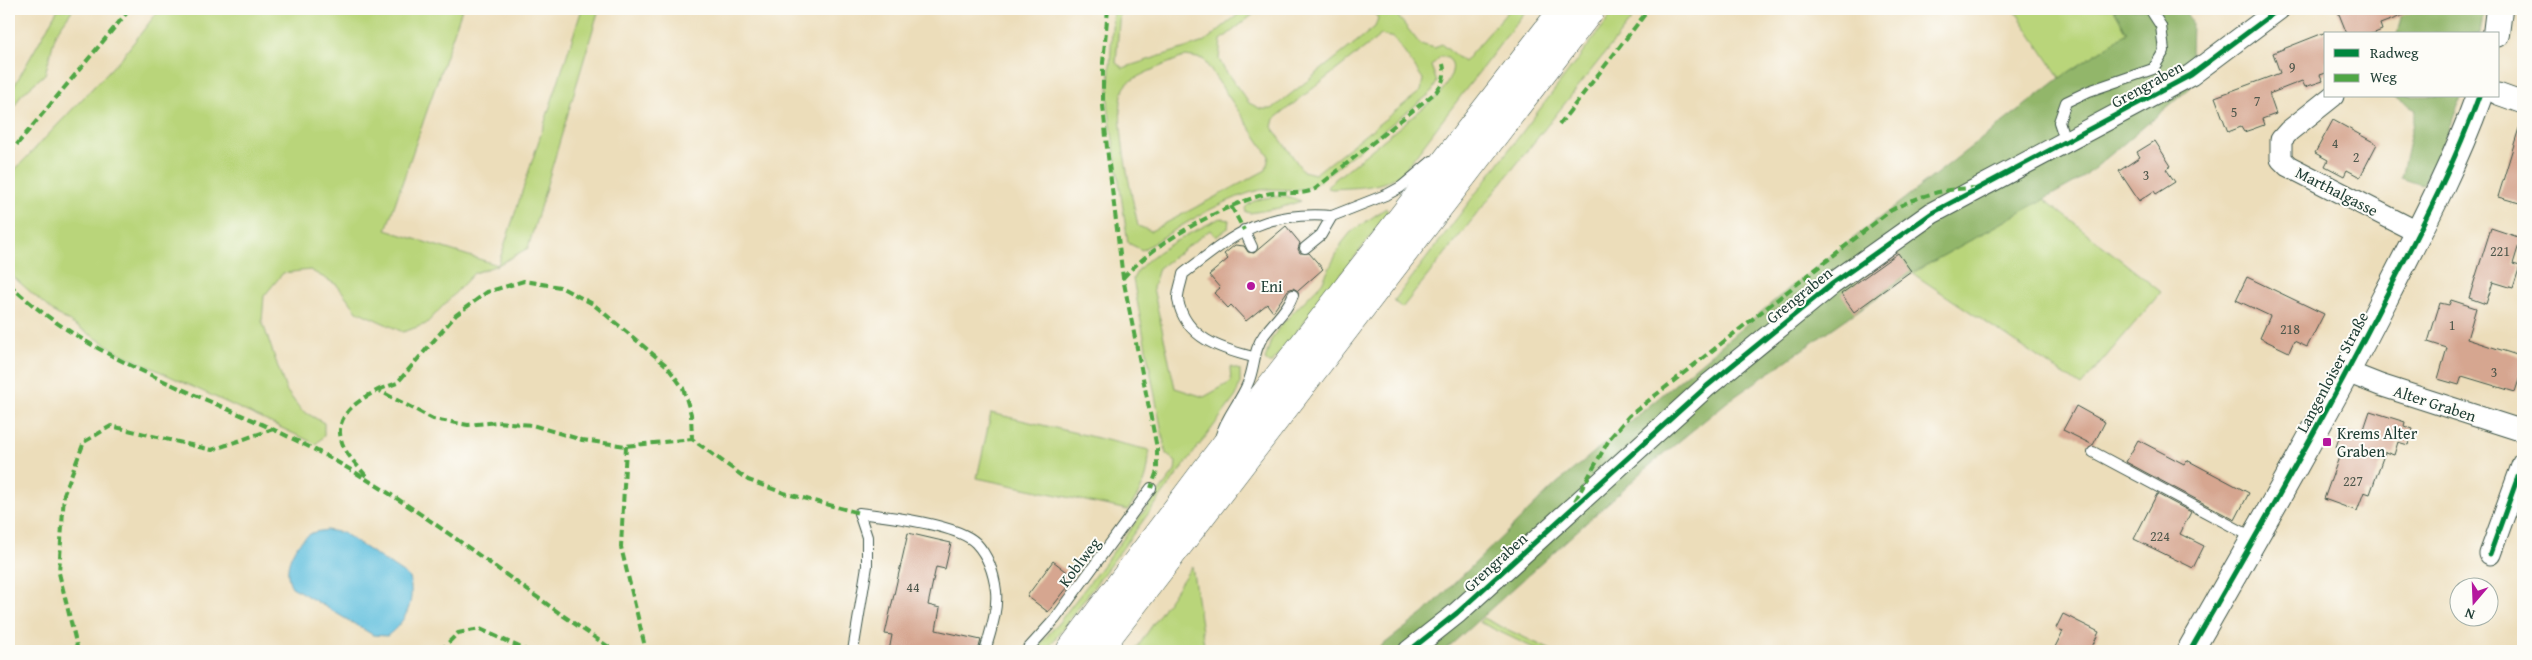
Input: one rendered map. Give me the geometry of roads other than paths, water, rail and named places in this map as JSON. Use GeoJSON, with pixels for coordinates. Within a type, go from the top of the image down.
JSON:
{"type":"FeatureCollection","features":[{"type":"Feature","properties":{"kind":"main road"},"geometry":{"type":"LineString","coordinates":[[1070,651],[1213,462],[1564,9]]}},
{"type":"Feature","properties":{"kind":"main road"},"geometry":{"type":"LineString","coordinates":[[1097,651],[1591,9]]}},
{"type":"Feature","properties":{"kind":"street","name":"Grengraben"},"geometry":{"type":"LineString","coordinates":[[1408,651],[1464,607],[1707,386],[1832,284],[1932,213],[2191,75],[2279,9]]}},
{"type":"Feature","properties":{"kind":"street"},"geometry":{"type":"LineString","coordinates":[[2496,32],[2499,9]]}},
{"type":"Feature","properties":{"kind":"street"},"geometry":{"type":"LineString","coordinates":[[2500,95],[2523,104]]}},
{"type":"Feature","properties":{"kind":"street","name":"Marthalgasse"},"geometry":{"type":"LineString","coordinates":[[2330,98],[2289,131],[2281,140],[2281,159],[2288,166],[2419,233]]}},
{"type":"Feature","properties":{"kind":"street","name":"Langenloiser Straße"},"geometry":{"type":"LineString","coordinates":[[2190,651],[2347,372],[2419,233],[2462,141],[2478,98]]}},
{"type":"Feature","properties":{"kind":"street","name":"Alter Graben"},"geometry":{"type":"LineString","coordinates":[[2347,372],[2380,385],[2523,431]]}},
{"type":"Feature","properties":{"kind":"street"},"geometry":{"type":"LineString","coordinates":[[2490,554],[2523,463]]}},
{"type":"Feature","properties":{"kind":"lane"},"geometry":{"type":"LineString","coordinates":[[2066,143],[2059,122],[2066,102],[2088,91],[2153,69],[2164,51],[2161,26],[2150,9]]}},
{"type":"Feature","properties":{"kind":"lane"},"geometry":{"type":"LineString","coordinates":[[1253,356],[1224,350],[1203,340],[1186,320],[1178,299],[1183,274],[1244,230],[1262,223],[1302,214],[1332,216],[1401,187],[1464,136]]}},
{"type":"Feature","properties":{"kind":"lane"},"geometry":{"type":"LineString","coordinates":[[1305,248],[1321,235],[1332,216]]}},
{"type":"Feature","properties":{"kind":"lane"},"geometry":{"type":"LineString","coordinates":[[1244,230],[1252,247]]}},
{"type":"Feature","properties":{"kind":"lane"},"geometry":{"type":"LineString","coordinates":[[1213,462],[1224,421],[1248,382],[1253,356],[1263,336],[1291,302],[1293,295]]}},
{"type":"Feature","properties":{"kind":"lane"},"geometry":{"type":"LineString","coordinates":[[2093,452],[2254,538]]}},
{"type":"Feature","properties":{"kind":"lane","name":"Koblweg"},"geometry":{"type":"LineString","coordinates":[[1026,651],[1055,618],[1143,502],[1151,488]]}},
{"type":"Feature","properties":{"kind":"lane"},"geometry":{"type":"LineString","coordinates":[[853,651],[867,566],[867,537],[858,513],[904,519],[946,528],[975,542],[991,566],[996,592],[994,618],[985,651]]}},
{"type":"Feature","properties":{"kind":"water"},"geometry":{"type":"Polygon","coordinates":[[[327,530],[343,533],[409,577],[411,594],[408,610],[404,618],[387,636],[373,635],[292,587],[289,580],[288,565],[294,550],[305,537],[315,532],[327,530]]]}},
{"type":"Feature","properties":{"kind":"place","name":"Eni"},"geometry":{"type":"Point","coordinates":[1251,286]}},
{"type":"Feature","properties":{"kind":"place","name":"Krems Alter Graben"},"geometry":{"type":"Point","coordinates":[2327,442]}}]}
